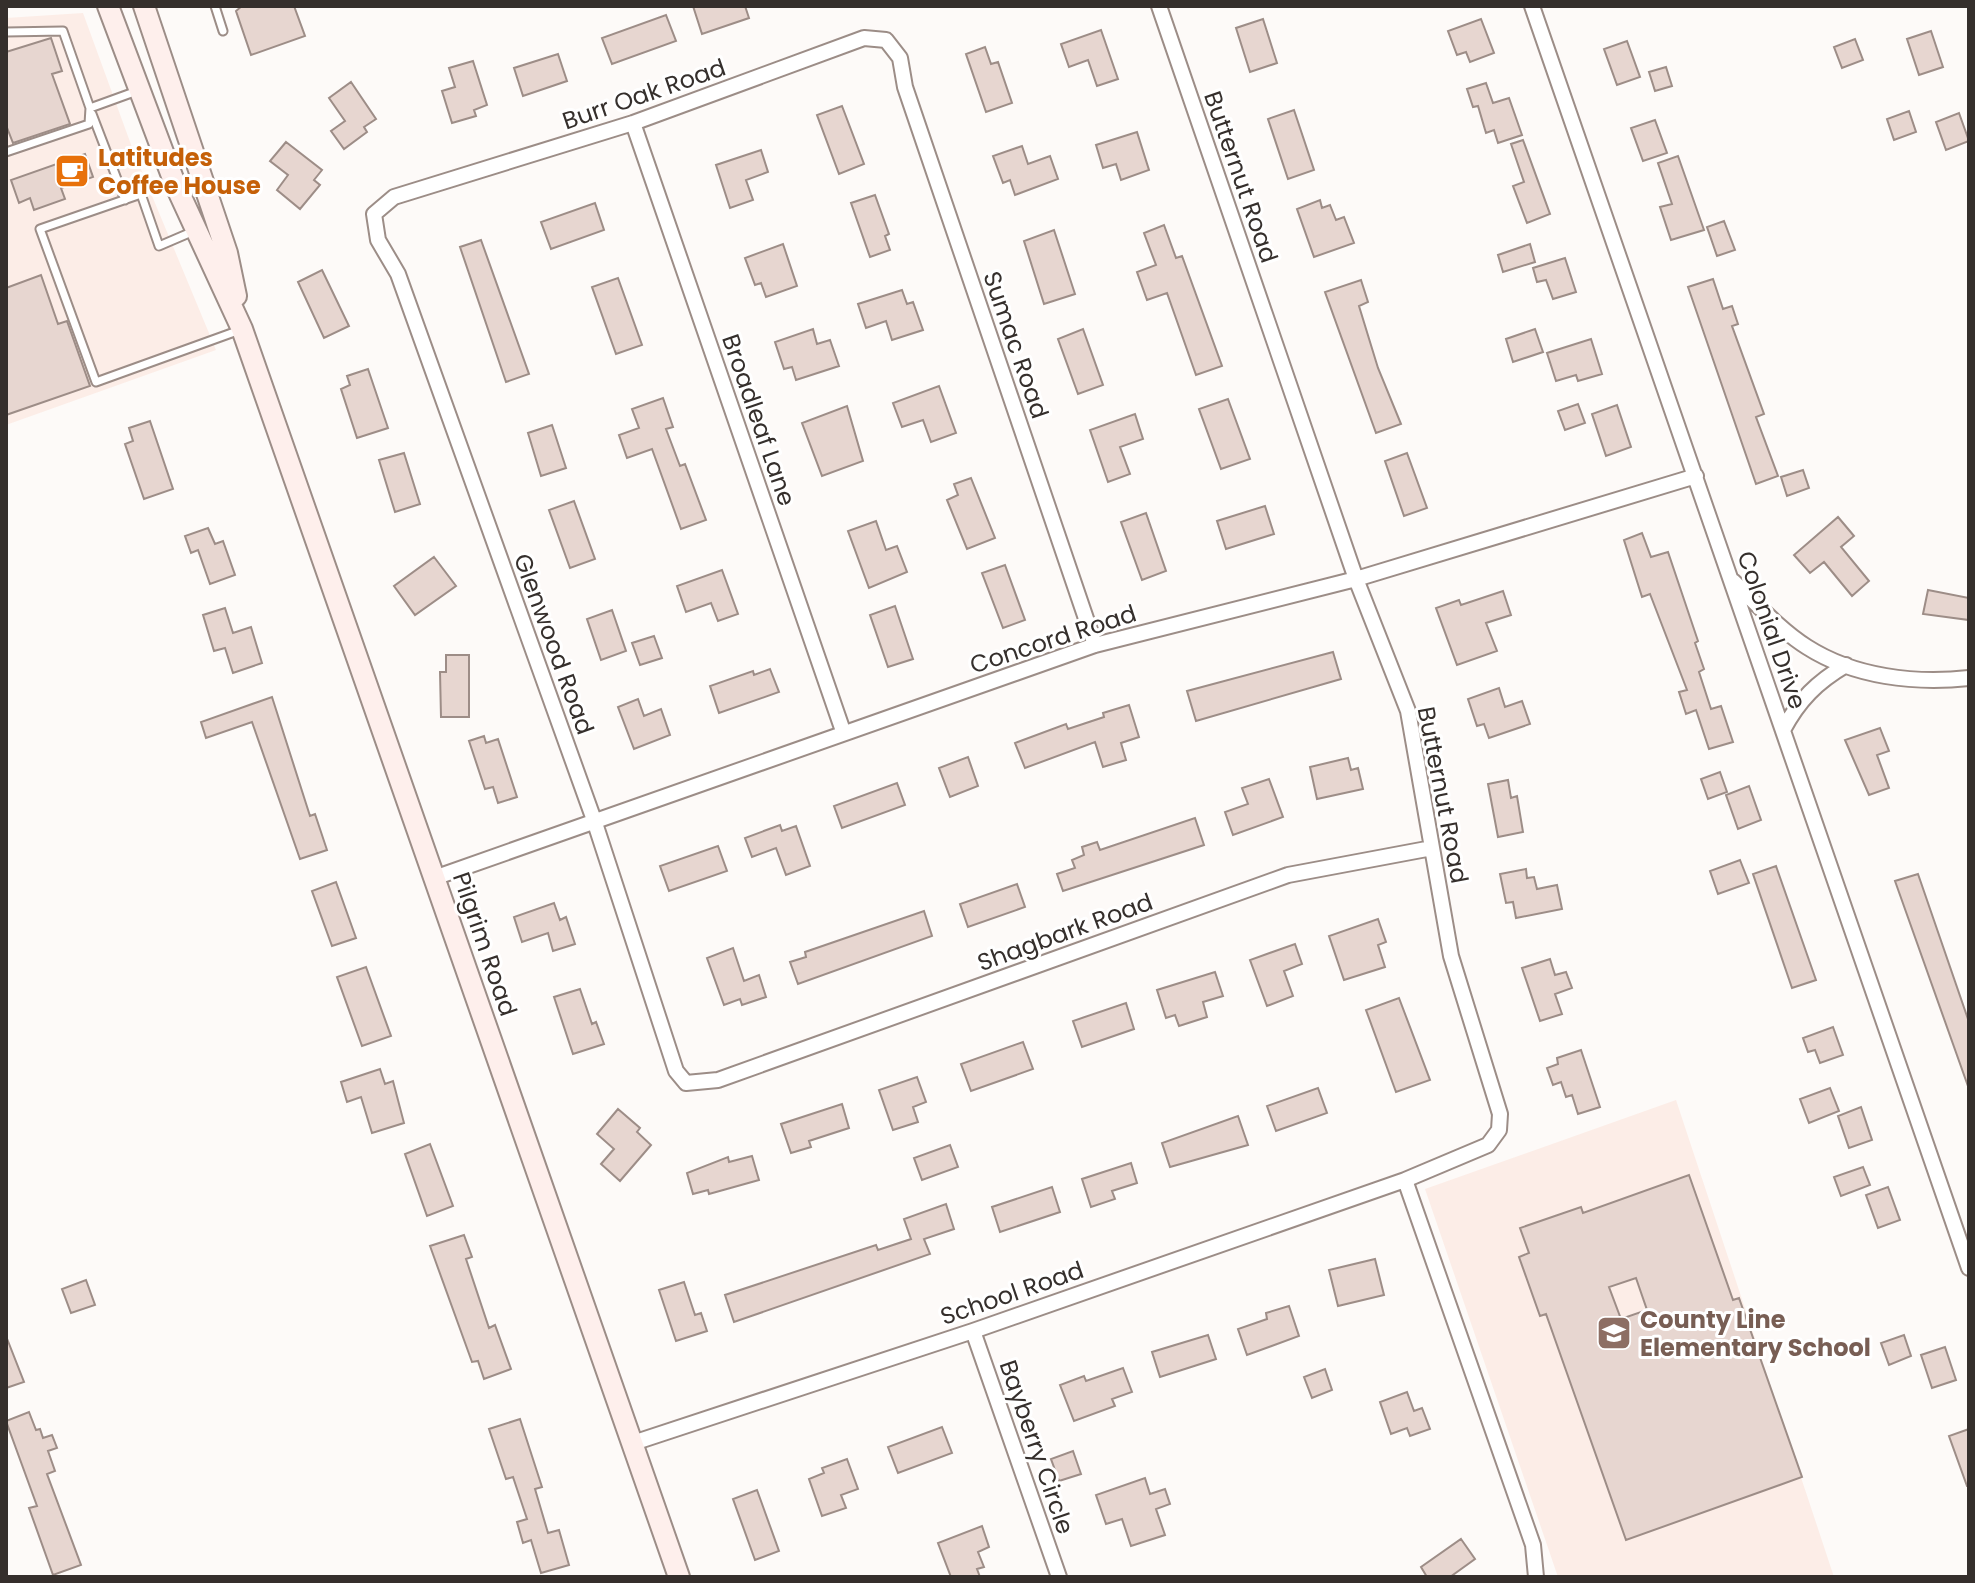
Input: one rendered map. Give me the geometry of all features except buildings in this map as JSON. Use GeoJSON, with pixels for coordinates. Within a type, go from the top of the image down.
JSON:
{"type":"FeatureCollection","features":[{"type":"Feature","properties":{"kind":"street"},"geometry":{"type":"LineString","coordinates":[[90,6],[115,28]]}},
{"type":"Feature","properties":{"kind":"street","name":"Pilgrim Road"},"geometry":{"type":"LineString","coordinates":[[108,6],[137,91],[242,329],[679,1577]]}},
{"type":"Feature","properties":{"kind":"street","name":"Pilgrim Road"},"geometry":{"type":"LineString","coordinates":[[144,6],[227,253],[242,329]]}},
{"type":"Feature","properties":{"kind":"street"},"geometry":{"type":"LineString","coordinates":[[137,91],[168,79],[159,6]]}},
{"type":"Feature","properties":{"kind":"street","name":"Butternut Road"},"geometry":{"type":"LineString","coordinates":[[1159,6],[1356,579],[1408,711],[1451,956],[1500,1114],[1499,1130],[1488,1145],[1405,1180]]}},
{"type":"Feature","properties":{"kind":"street","name":"Colonial Drive"},"geometry":{"type":"LineString","coordinates":[[1532,6],[1969,1268]]}},
{"type":"Feature","properties":{"kind":"street","name":"Burr Oak Road"},"geometry":{"type":"LineString","coordinates":[[394,197],[633,123],[864,38],[886,40],[900,58]]}},
{"type":"Feature","properties":{"kind":"street","name":"Sumac Road"},"geometry":{"type":"LineString","coordinates":[[900,58],[905,87],[1095,645]]}},
{"type":"Feature","properties":{"kind":"street","name":"Broadleaf Lane"},"geometry":{"type":"LineString","coordinates":[[633,123],[843,731]]}},
{"type":"Feature","properties":{"kind":"street","name":"Glenwood Road"},"geometry":{"type":"LineString","coordinates":[[394,197],[374,214],[378,240],[398,274],[594,820],[676,1071],[686,1083],[718,1080]]}},
{"type":"Feature","properties":{"kind":"street","name":"Concord Road"},"geometry":{"type":"LineString","coordinates":[[434,878],[843,731],[1095,645],[1356,579],[1696,476]]}},
{"type":"Feature","properties":{"kind":"street"},"geometry":{"type":"LineString","coordinates":[[1731,580],[1806,647],[1846,665],[1929,683],[1969,678]]}},
{"type":"Feature","properties":{"kind":"street"},"geometry":{"type":"LineString","coordinates":[[1783,730],[1795,707],[1820,681],[1846,665]]}},
{"type":"Feature","properties":{"kind":"street","name":"Shagbark Road"},"geometry":{"type":"LineString","coordinates":[[718,1080],[1288,875],[1432,848]]}},
{"type":"Feature","properties":{"kind":"street"},"geometry":{"type":"LineString","coordinates":[[1405,1180],[1533,1545],[1536,1577]]}},
{"type":"Feature","properties":{"kind":"street","name":"School Road"},"geometry":{"type":"LineString","coordinates":[[633,1443],[973,1331],[1405,1180]]}},
{"type":"Feature","properties":{"kind":"street","name":"Bayberry Circle"},"geometry":{"type":"LineString","coordinates":[[973,1331],[1059,1577]]}},
{"type":"Feature","properties":{"kind":"lane"},"geometry":{"type":"LineString","coordinates":[[215,6],[223,31]]}},
{"type":"Feature","properties":{"kind":"lane"},"geometry":{"type":"LineString","coordinates":[[6,32],[63,31],[125,200]]}},
{"type":"Feature","properties":{"kind":"lane"},"geometry":{"type":"LineString","coordinates":[[90,108],[137,91]]}},
{"type":"Feature","properties":{"kind":"lane"},"geometry":{"type":"LineString","coordinates":[[6,152],[89,124],[90,108]]}},
{"type":"Feature","properties":{"kind":"lane"},"geometry":{"type":"LineString","coordinates":[[196,230],[159,246],[141,194],[40,229],[96,382],[242,329]]}},
{"type":"Feature","properties":{"kind":"shaded area"},"geometry":{"type":"Polygon","coordinates":[[[83,13],[133,150],[216,350],[6,425],[6,18],[83,13]]]}},
{"type":"Feature","properties":{"kind":"shaded area","name":"County Line Elementary School"},"geometry":{"type":"Polygon","coordinates":[[[1676,1100],[1834,1577],[1558,1577],[1425,1189],[1676,1100]]]}},
{"type":"Feature","properties":{"kind":"place","name":"Latitudes Coffee House"},"geometry":{"type":"Point","coordinates":[72,171]}},
{"type":"Feature","properties":{"kind":"place","name":"County Line Elementary School"},"geometry":{"type":"Point","coordinates":[1614,1333]}}]}
